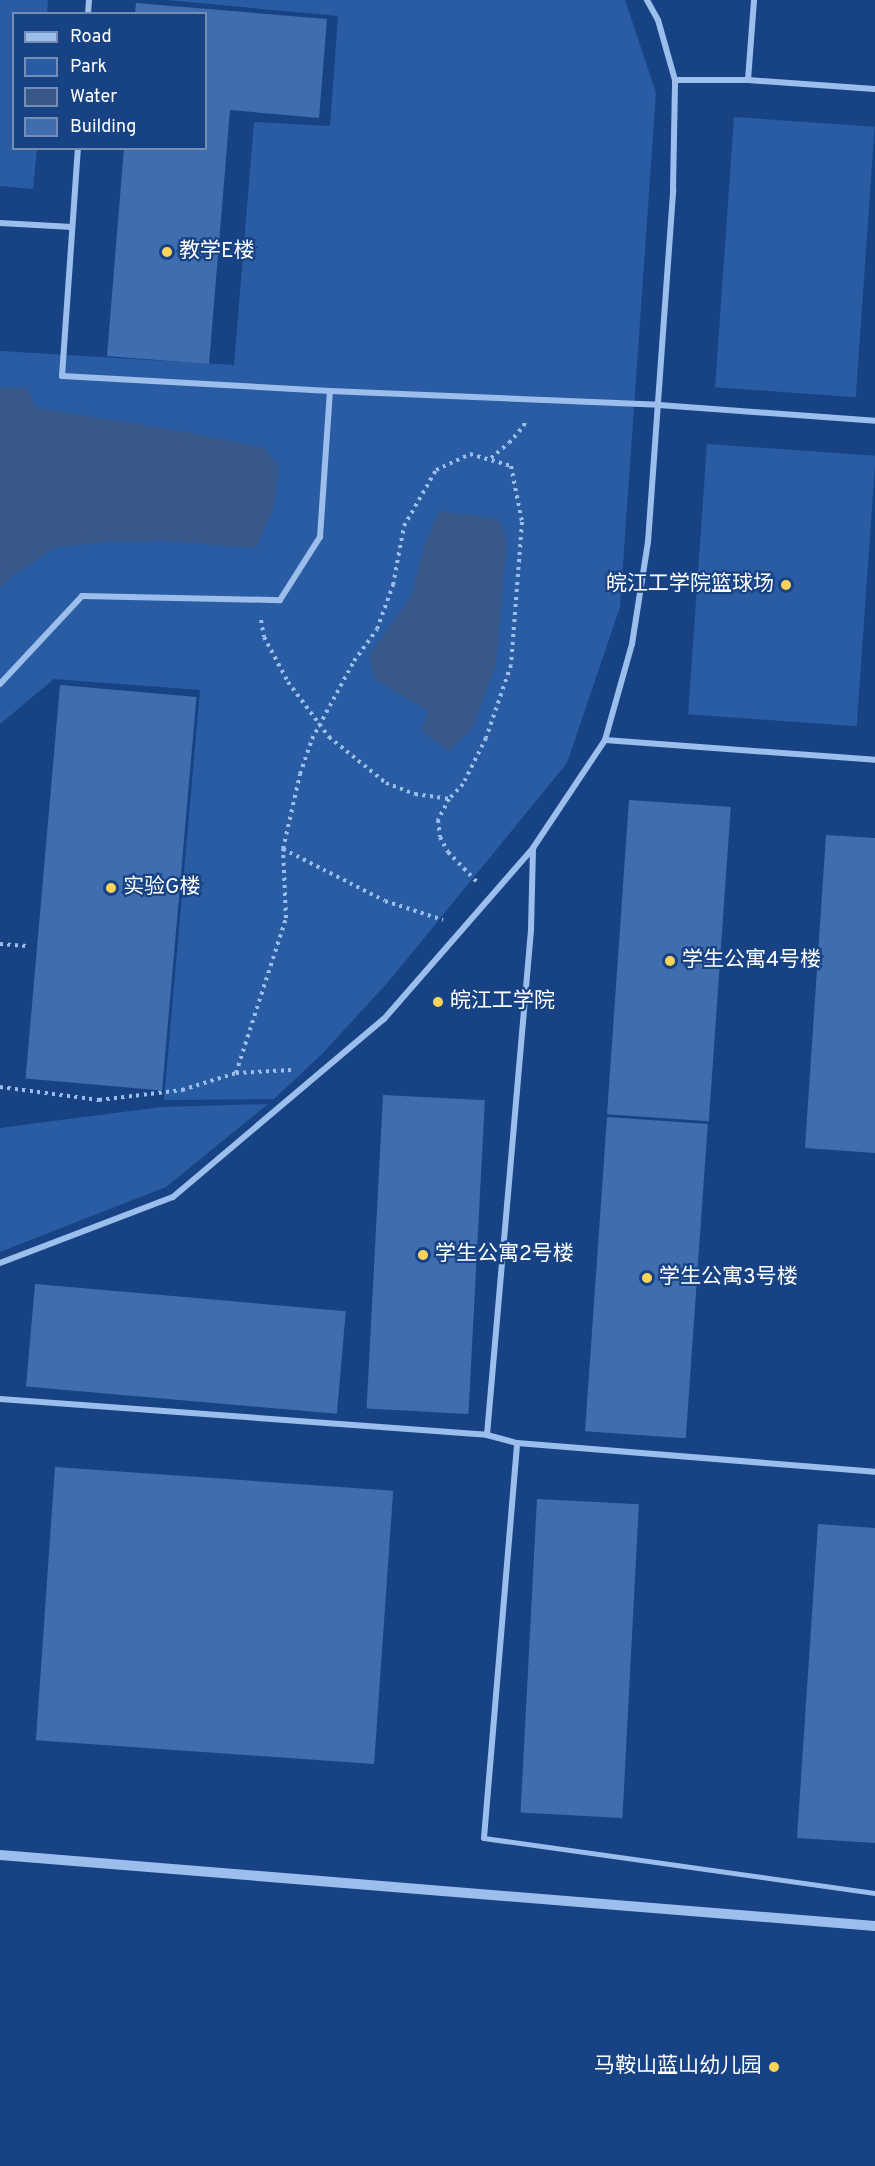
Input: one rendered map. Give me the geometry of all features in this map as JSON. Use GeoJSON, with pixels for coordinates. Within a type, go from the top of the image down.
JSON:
{"type":"FeatureCollection","features":[{"type":"Feature","properties":{"kind":"street"},"geometry":{"type":"LineString","coordinates":[[0,1263],[173,1197],[384,1018],[533,848],[605,740],[632,644],[648,542],[673,189],[675,80],[658,20],[647,0]]}},
{"type":"Feature","properties":{"kind":"street"},"geometry":{"type":"LineString","coordinates":[[748,80],[754,0]]}},
{"type":"Feature","properties":{"kind":"street"},"geometry":{"type":"LineString","coordinates":[[675,80],[748,80],[875,90]]}},
{"type":"Feature","properties":{"kind":"street"},"geometry":{"type":"LineString","coordinates":[[78,150],[62,376],[330,391],[659,405],[875,421]]}},
{"type":"Feature","properties":{"kind":"street"},"geometry":{"type":"LineString","coordinates":[[0,223],[72,227]]}},
{"type":"Feature","properties":{"kind":"street"},"geometry":{"type":"LineString","coordinates":[[0,684],[82,596],[280,600],[320,537],[330,391]]}},
{"type":"Feature","properties":{"kind":"street"},"geometry":{"type":"LineString","coordinates":[[605,740],[875,760]]}},
{"type":"Feature","properties":{"kind":"street"},"geometry":{"type":"LineString","coordinates":[[487,1435],[531,930],[533,848]]}},
{"type":"Feature","properties":{"kind":"street"},"geometry":{"type":"LineString","coordinates":[[0,1399],[487,1435],[517,1443],[875,1472]]}},
{"type":"Feature","properties":{"kind":"street"},"geometry":{"type":"LineString","coordinates":[[484,1838],[517,1443]]}},
{"type":"Feature","properties":{"kind":"street"},"geometry":{"type":"LineString","coordinates":[[0,1855],[875,1926]]}},
{"type":"Feature","properties":{"kind":"lane"},"geometry":{"type":"LineString","coordinates":[[484,1838],[875,1893]]}},
{"type":"Feature","properties":{"kind":"path"},"geometry":{"type":"LineString","coordinates":[[491,458],[524,426],[526,400]]}},
{"type":"Feature","properties":{"kind":"path"},"geometry":{"type":"LineString","coordinates":[[236,1073],[286,918],[283,849],[300,774],[312,739],[354,660],[377,629],[393,585],[404,526],[436,470],[470,454],[491,458],[511,466],[522,522],[511,665],[489,730],[463,784],[449,799],[438,819],[440,837],[448,852],[492,896]]}},
{"type":"Feature","properties":{"kind":"path"},"geometry":{"type":"LineString","coordinates":[[257,600],[264,637],[288,682],[329,738],[386,783],[415,794],[449,799]]}},
{"type":"Feature","properties":{"kind":"path"},"geometry":{"type":"LineString","coordinates":[[283,849],[385,901],[464,927]]}},
{"type":"Feature","properties":{"kind":"path"},"geometry":{"type":"LineString","coordinates":[[0,944],[27,946]]}},
{"type":"Feature","properties":{"kind":"path"},"geometry":{"type":"LineString","coordinates":[[0,1087],[99,1100],[182,1090],[236,1073],[324,1068]]}},
{"type":"Feature","properties":{"kind":"green space"},"geometry":{"type":"Polygon","coordinates":[[[0,0],[48,0],[47,12],[12,12],[12,150],[37,150],[33,189],[0,186],[0,0]]]}},
{"type":"Feature","properties":{"kind":"green space"},"geometry":{"type":"Polygon","coordinates":[[[166,0],[625,0],[656,93],[620,607],[567,763],[389,981],[322,1054],[274,1099],[164,1100],[200,690],[54,679],[0,724],[0,351],[234,365],[254,122],[330,126],[338,16],[166,0]]]}},
{"type":"Feature","properties":{"kind":"green space"},"geometry":{"type":"Polygon","coordinates":[[[734,117],[875,127],[856,397],[715,387],[734,117]]]}},
{"type":"Feature","properties":{"kind":"green space","name":"皖江工学院篮球场"},"geometry":{"type":"Polygon","coordinates":[[[707,444],[875,456],[857,726],[688,714],[707,444]]]}},
{"type":"Feature","properties":{"kind":"green space"},"geometry":{"type":"Polygon","coordinates":[[[268,1104],[166,1187],[0,1252],[0,1128],[161,1107],[268,1104]]]}},
{"type":"Feature","properties":{"kind":"water"},"geometry":{"type":"Polygon","coordinates":[[[0,388],[27,388],[36,408],[188,432],[264,448],[279,467],[273,508],[256,548],[163,541],[108,542],[56,547],[11,577],[0,589],[0,388]]]}},
{"type":"Feature","properties":{"kind":"water"},"geometry":{"type":"Polygon","coordinates":[[[439,511],[499,519],[507,540],[496,665],[472,729],[449,751],[422,731],[428,711],[374,679],[369,656],[411,596],[426,541],[439,511]]]}},
{"type":"Feature","properties":{"kind":"building","name":"教学E楼"},"geometry":{"type":"Polygon","coordinates":[[[136,3],[327,19],[319,118],[230,110],[209,364],[107,356],[124,150],[207,150],[207,12],[135,12],[136,3]]]}},
{"type":"Feature","properties":{"kind":"building","name":"实验G楼"},"geometry":{"type":"Polygon","coordinates":[[[60,685],[196,697],[162,1090],[26,1078],[60,685]]]}},
{"type":"Feature","properties":{"kind":"building","name":"学生公寓4号楼"},"geometry":{"type":"Polygon","coordinates":[[[629,800],[731,807],[709,1121],[607,1114],[629,800]]]}},
{"type":"Feature","properties":{"kind":"building"},"geometry":{"type":"Polygon","coordinates":[[[826,835],[875,838],[875,1153],[805,1148],[826,835]]]}},
{"type":"Feature","properties":{"kind":"building","name":"学生公寓2号楼"},"geometry":{"type":"Polygon","coordinates":[[[383,1095],[485,1100],[468,1414],[367,1409],[383,1095]]]}},
{"type":"Feature","properties":{"kind":"building","name":"学生公寓3号楼"},"geometry":{"type":"Polygon","coordinates":[[[607,1117],[708,1124],[686,1438],[585,1431],[607,1117]]]}},
{"type":"Feature","properties":{"kind":"building"},"geometry":{"type":"Polygon","coordinates":[[[35,1284],[346,1311],[337,1414],[26,1387],[35,1284]]]}},
{"type":"Feature","properties":{"kind":"building"},"geometry":{"type":"Polygon","coordinates":[[[55,1467],[393,1491],[374,1764],[36,1740],[55,1467]]]}},
{"type":"Feature","properties":{"kind":"building"},"geometry":{"type":"Polygon","coordinates":[[[537,1499],[639,1504],[622,1818],[521,1813],[537,1499]]]}},
{"type":"Feature","properties":{"kind":"building"},"geometry":{"type":"Polygon","coordinates":[[[818,1524],[875,1528],[875,1843],[797,1838],[818,1524]]]}},
{"type":"Feature","properties":{"kind":"place","name":"教学E楼"},"geometry":{"type":"Point","coordinates":[167,252]}},
{"type":"Feature","properties":{"kind":"place","name":"皖江工学院篮球场"},"geometry":{"type":"Point","coordinates":[786,585]}},
{"type":"Feature","properties":{"kind":"place","name":"实验G楼"},"geometry":{"type":"Point","coordinates":[111,888]}},
{"type":"Feature","properties":{"kind":"place","name":"学生公寓4号楼"},"geometry":{"type":"Point","coordinates":[670,961]}},
{"type":"Feature","properties":{"kind":"place","name":"皖江工学院"},"geometry":{"type":"Point","coordinates":[438,1002]}},
{"type":"Feature","properties":{"kind":"place","name":"学生公寓2号楼"},"geometry":{"type":"Point","coordinates":[423,1255]}},
{"type":"Feature","properties":{"kind":"place","name":"学生公寓3号楼"},"geometry":{"type":"Point","coordinates":[647,1278]}},
{"type":"Feature","properties":{"kind":"place","name":"马鞍山蓝山幼儿园"},"geometry":{"type":"Point","coordinates":[774,2067]}}]}
